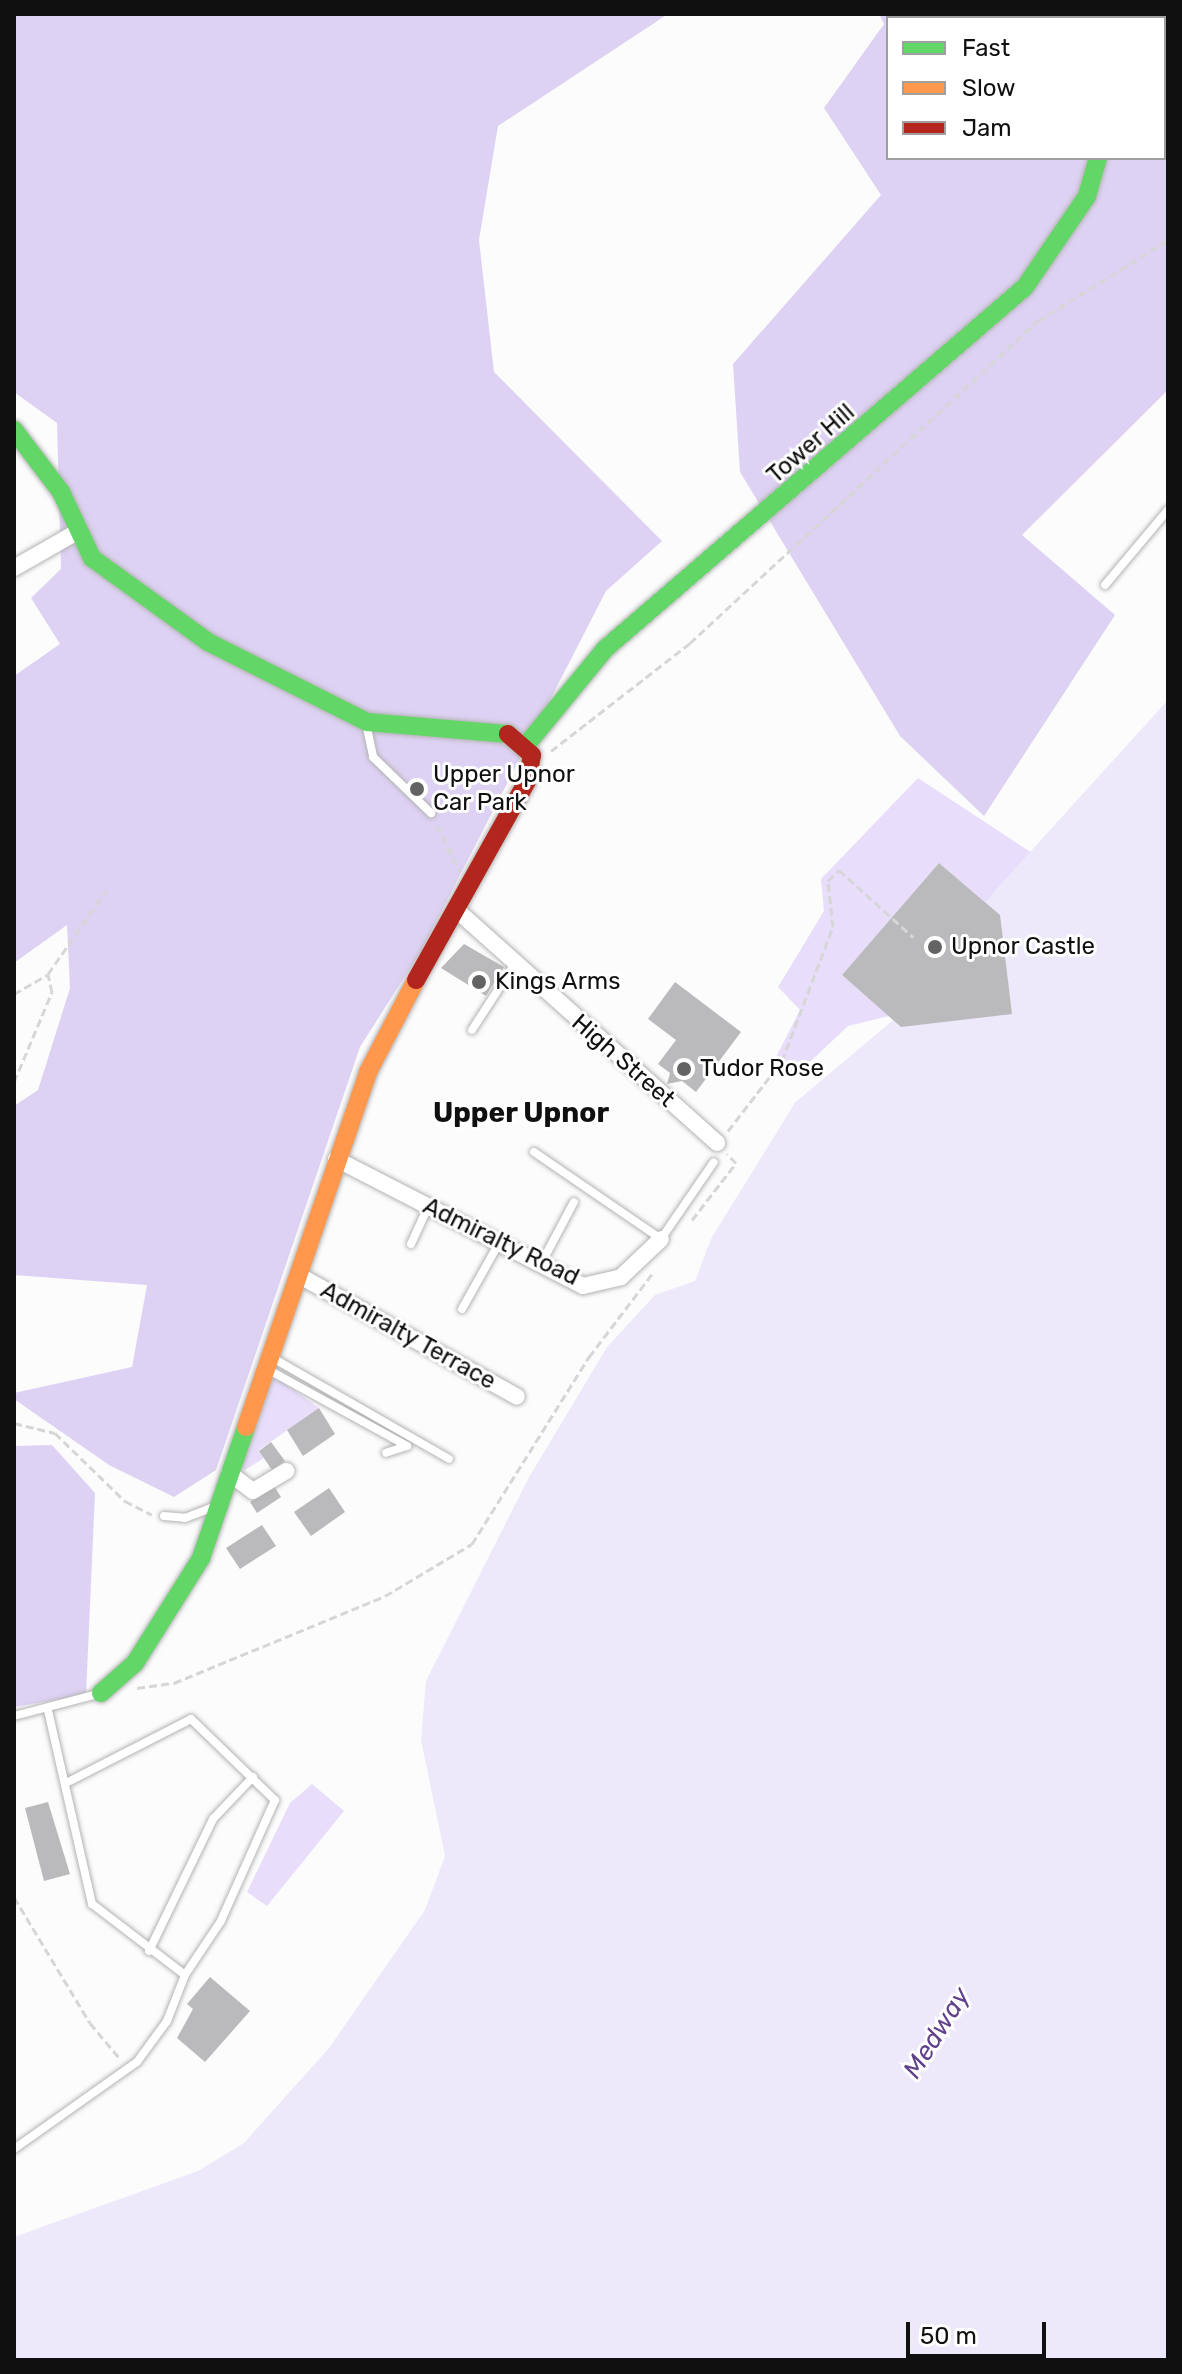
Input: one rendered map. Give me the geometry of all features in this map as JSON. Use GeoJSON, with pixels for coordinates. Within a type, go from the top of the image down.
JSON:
{"type":"FeatureCollection","features":[{"type":"Feature","properties":{"kind":"street","name":"Tower Hill"},"geometry":{"type":"LineString","coordinates":[[527,744],[605,649],[1025,287],[1087,196],[1097,160]]}},
{"type":"Feature","properties":{"kind":"street"},"geometry":{"type":"LineString","coordinates":[[14,430],[61,492],[75,533],[92,558],[208,642],[367,722],[481,729],[527,744],[530,767],[460,913],[392,1019],[336,1159],[300,1276],[190,1578],[135,1663],[101,1693]]}},
{"type":"Feature","properties":{"kind":"street"},"geometry":{"type":"LineString","coordinates":[[14,568],[75,533]]}},
{"type":"Feature","properties":{"kind":"street","name":"High Street"},"geometry":{"type":"LineString","coordinates":[[460,913],[514,965],[717,1143]]}},
{"type":"Feature","properties":{"kind":"street","name":"Admiralty Road"},"geometry":{"type":"LineString","coordinates":[[336,1159],[583,1286],[621,1277],[661,1239]]}},
{"type":"Feature","properties":{"kind":"street","name":"Admiralty Terrace"},"geometry":{"type":"LineString","coordinates":[[300,1276],[517,1397]]}},
{"type":"Feature","properties":{"kind":"street"},"geometry":{"type":"LineString","coordinates":[[229,1473],[253,1491],[286,1471]]}},
{"type":"Feature","properties":{"kind":"lane"},"geometry":{"type":"LineString","coordinates":[[1105,585],[1168,510]]}},
{"type":"Feature","properties":{"kind":"lane"},"geometry":{"type":"LineString","coordinates":[[367,722],[373,757],[431,813]]}},
{"type":"Feature","properties":{"kind":"lane"},"geometry":{"type":"LineString","coordinates":[[472,1030],[514,965]]}},
{"type":"Feature","properties":{"kind":"lane"},"geometry":{"type":"LineString","coordinates":[[534,1152],[661,1239],[714,1162]]}},
{"type":"Feature","properties":{"kind":"lane"},"geometry":{"type":"LineString","coordinates":[[541,1264],[574,1202]]}},
{"type":"Feature","properties":{"kind":"lane"},"geometry":{"type":"LineString","coordinates":[[411,1244],[428,1207]]}},
{"type":"Feature","properties":{"kind":"lane"},"geometry":{"type":"LineString","coordinates":[[462,1309],[499,1243]]}},
{"type":"Feature","properties":{"kind":"lane"},"geometry":{"type":"LineString","coordinates":[[268,1362],[407,1446],[386,1453]]}},
{"type":"Feature","properties":{"kind":"lane"},"geometry":{"type":"LineString","coordinates":[[268,1362],[449,1459]]}},
{"type":"Feature","properties":{"kind":"lane"},"geometry":{"type":"LineString","coordinates":[[164,1516],[185,1518],[218,1505]]}},
{"type":"Feature","properties":{"kind":"lane"},"geometry":{"type":"LineString","coordinates":[[14,1716],[48,1711],[101,1693]]}},
{"type":"Feature","properties":{"kind":"lane"},"geometry":{"type":"LineString","coordinates":[[48,1711],[68,1782],[92,1904],[149,1951],[185,1975]]}},
{"type":"Feature","properties":{"kind":"lane"},"geometry":{"type":"LineString","coordinates":[[14,2149],[129,2069],[167,2021],[185,1975],[221,1921],[275,1804],[253,1777],[191,1719],[68,1782]]}},
{"type":"Feature","properties":{"kind":"lane"},"geometry":{"type":"LineString","coordinates":[[149,1951],[213,1819],[253,1777]]}},
{"type":"Feature","properties":{"kind":"path"},"geometry":{"type":"LineString","coordinates":[[530,767],[690,643],[1038,321],[1168,240]]}},
{"type":"Feature","properties":{"kind":"path"},"geometry":{"type":"LineString","coordinates":[[431,813],[470,894]]}},
{"type":"Feature","properties":{"kind":"path"},"geometry":{"type":"LineString","coordinates":[[690,1223],[736,1163],[717,1143],[782,1061],[833,927],[828,881],[839,870],[913,937]]}},
{"type":"Feature","properties":{"kind":"path"},"geometry":{"type":"LineString","coordinates":[[14,994],[48,974],[106,891]]}},
{"type":"Feature","properties":{"kind":"path"},"geometry":{"type":"LineString","coordinates":[[14,1082],[52,992],[48,974]]}},
{"type":"Feature","properties":{"kind":"path"},"geometry":{"type":"LineString","coordinates":[[101,1693],[174,1683],[249,1654],[319,1618],[385,1596],[472,1544],[589,1357],[662,1260]]}},
{"type":"Feature","properties":{"kind":"path"},"geometry":{"type":"LineString","coordinates":[[14,1423],[55,1433],[125,1501],[164,1516]]}},
{"type":"Feature","properties":{"kind":"path"},"geometry":{"type":"LineString","coordinates":[[14,1897],[90,2023],[129,2069]]}},
{"type":"Feature","properties":{"kind":"shaded area"},"geometry":{"type":"Polygon","coordinates":[[[14,14],[668,14],[498,126],[479,240],[494,372],[662,541],[606,591],[421,951],[360,1047],[216,1470],[174,1497],[109,1465],[14,1399],[14,1393],[132,1367],[147,1285],[14,1275],[14,1106],[38,1090],[70,988],[67,925],[14,963],[14,676],[60,644],[31,598],[61,569],[57,423],[14,392],[14,14]]]}},
{"type":"Feature","properties":{"kind":"shaded area"},"geometry":{"type":"Polygon","coordinates":[[[879,14],[1168,14],[1168,390],[1022,535],[1115,615],[984,816],[900,736],[740,472],[733,364],[881,195],[824,108],[884,24],[879,14]]]}},
{"type":"Feature","properties":{"kind":"shaded area"},"geometry":{"type":"Polygon","coordinates":[[[1168,700],[704,1254],[795,1103],[909,1007],[986,903],[939,863],[842,975],[889,1016],[848,1026],[795,1076],[775,1059],[800,1010],[778,987],[824,911],[821,879],[918,778],[1032,853],[1168,700]]]}},
{"type":"Feature","properties":{"kind":"shaded area"},"geometry":{"type":"Polygon","coordinates":[[[276,1377],[319,1408],[259,1450],[264,1458],[245,1470],[233,1461],[265,1383],[276,1377]]]}},
{"type":"Feature","properties":{"kind":"shaded area"},"geometry":{"type":"Polygon","coordinates":[[[52,1445],[95,1493],[86,1695],[14,1707],[14,1446],[52,1445]]]}},
{"type":"Feature","properties":{"kind":"shaded area"},"geometry":{"type":"Polygon","coordinates":[[[312,1784],[344,1811],[267,1906],[247,1892],[290,1803],[312,1784]]]}},
{"type":"Feature","properties":{"kind":"water","name":"Medway"},"geometry":{"type":"Polygon","coordinates":[[[1168,700],[1168,2360],[14,2360],[14,2237],[198,2171],[244,2143],[329,2048],[425,1910],[445,1856],[421,1740],[426,1681],[528,1479],[607,1347],[655,1295],[695,1281],[712,1237],[795,1103],[909,1007],[991,895],[1168,700]]]}},
{"type":"Feature","properties":{"kind":"building","name":"Upnor Castle"},"geometry":{"type":"Polygon","coordinates":[[[939,863],[1000,915],[1012,1014],[901,1027],[842,975],[939,863]]]}},
{"type":"Feature","properties":{"kind":"building","name":"Kings Arms"},"geometry":{"type":"Polygon","coordinates":[[[464,944],[504,967],[486,996],[441,968],[464,944]]]}},
{"type":"Feature","properties":{"kind":"building"},"geometry":{"type":"Polygon","coordinates":[[[675,982],[741,1032],[696,1092],[682,1081],[667,1084],[670,1073],[658,1064],[676,1040],[648,1019],[675,982]]]}},
{"type":"Feature","properties":{"kind":"building"},"geometry":{"type":"Polygon","coordinates":[[[319,1408],[335,1434],[303,1456],[287,1430],[319,1408]]]}},
{"type":"Feature","properties":{"kind":"building"},"geometry":{"type":"Polygon","coordinates":[[[271,1442],[285,1461],[272,1470],[259,1451],[271,1442]]]}},
{"type":"Feature","properties":{"kind":"building"},"geometry":{"type":"Polygon","coordinates":[[[274,1486],[281,1497],[257,1513],[250,1502],[274,1486]]]}},
{"type":"Feature","properties":{"kind":"building"},"geometry":{"type":"Polygon","coordinates":[[[329,1488],[345,1512],[311,1536],[294,1512],[329,1488]]]}},
{"type":"Feature","properties":{"kind":"building"},"geometry":{"type":"Polygon","coordinates":[[[262,1525],[276,1546],[240,1569],[226,1548],[262,1525]]]}},
{"type":"Feature","properties":{"kind":"building"},"geometry":{"type":"Polygon","coordinates":[[[48,1802],[70,1874],[44,1881],[25,1808],[48,1802]]]}},
{"type":"Feature","properties":{"kind":"building"},"geometry":{"type":"Polygon","coordinates":[[[210,1977],[250,2011],[205,2062],[177,2038],[193,2009],[187,2004],[210,1977]]]}},
{"type":"Feature","properties":{"kind":"traffic: fast"},"geometry":{"type":"LineString","coordinates":[[527,744],[605,649],[1025,287],[1087,196],[1097,160]]}},
{"type":"Feature","properties":{"kind":"traffic: fast"},"geometry":{"type":"LineString","coordinates":[[14,430],[61,492],[92,558],[208,642],[367,722],[508,734]]}},
{"type":"Feature","properties":{"kind":"traffic: fast"},"geometry":{"type":"LineString","coordinates":[[101,1693],[135,1663],[201,1558],[246,1427]]}},
{"type":"Feature","properties":{"kind":"traffic: slow"},"geometry":{"type":"LineString","coordinates":[[246,1427],[368,1072],[416,980]]}},
{"type":"Feature","properties":{"kind":"traffic: jam"},"geometry":{"type":"LineString","coordinates":[[416,980],[527,781],[532,755],[508,734]]}},
{"type":"Feature","properties":{"kind":"place","name":"Upper Upnor Car Park"},"geometry":{"type":"Point","coordinates":[417,789]}},
{"type":"Feature","properties":{"kind":"place","name":"Upnor Castle"},"geometry":{"type":"Point","coordinates":[935,947]}},
{"type":"Feature","properties":{"kind":"place","name":"Kings Arms"},"geometry":{"type":"Point","coordinates":[479,982]}},
{"type":"Feature","properties":{"kind":"place","name":"Tudor Rose"},"geometry":{"type":"Point","coordinates":[684,1069]}},
{"type":"Feature","properties":{"kind":"district","name":"Upper Upnor"},"geometry":{"type":"Point","coordinates":[521,1113]}}]}
